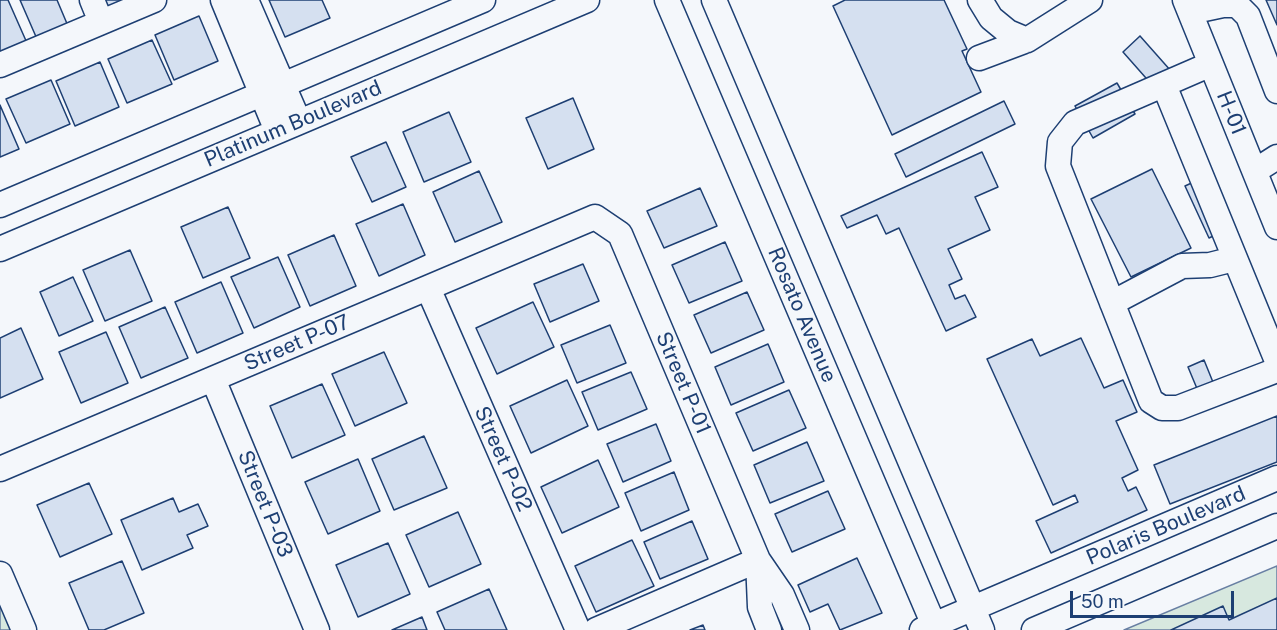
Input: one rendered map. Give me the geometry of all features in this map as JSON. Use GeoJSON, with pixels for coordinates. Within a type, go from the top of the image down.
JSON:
{"type":"FeatureCollection","features":[{"type":"Feature","properties":{"kind":"street"},"geometry":{"type":"LineString","coordinates":[[92,0],[102,22]]}},
{"type":"Feature","properties":{"kind":"street"},"geometry":{"type":"LineString","coordinates":[[0,65],[154,0]]}},
{"type":"Feature","properties":{"kind":"street"},"geometry":{"type":"LineString","coordinates":[[223,0],[272,89],[288,127]]}},
{"type":"Feature","properties":{"kind":"street"},"geometry":{"type":"LineString","coordinates":[[246,0],[272,89]]}},
{"type":"Feature","properties":{"kind":"street","name":"Platinum Boulevard"},"geometry":{"type":"LineString","coordinates":[[0,205],[483,0]]}},
{"type":"Feature","properties":{"kind":"street","name":"Platinum Boulevard"},"geometry":{"type":"LineString","coordinates":[[0,249],[587,0]]}},
{"type":"Feature","properties":{"kind":"street","name":"Rosato Avenue"},"geometry":{"type":"LineString","coordinates":[[667,0],[931,628]]}},
{"type":"Feature","properties":{"kind":"street","name":"Rosato Avenue"},"geometry":{"type":"LineString","coordinates":[[714,0],[977,619]]}},
{"type":"Feature","properties":{"kind":"street"},"geometry":{"type":"LineString","coordinates":[[980,0],[991,18],[1008,32],[1027,40]]}},
{"type":"Feature","properties":{"kind":"street"},"geometry":{"type":"LineString","coordinates":[[979,58],[1027,40],[1090,0]]}},
{"type":"Feature","properties":{"kind":"street"},"geometry":{"type":"LineString","coordinates":[[1187,6],[1237,4],[1248,15],[1277,91]]}},
{"type":"Feature","properties":{"kind":"street","name":"H-01"},"geometry":{"type":"LineString","coordinates":[[1187,6],[1276,223]]}},
{"type":"Feature","properties":{"kind":"street"},"geometry":{"type":"LineString","coordinates":[[1211,64],[1075,123],[1060,142],[1058,166],[1151,401],[1162,408],[1178,408],[1277,370]]}},
{"type":"Feature","properties":{"kind":"street"},"geometry":{"type":"LineString","coordinates":[[1164,85],[1277,361]]}},
{"type":"Feature","properties":{"kind":"street"},"geometry":{"type":"LineString","coordinates":[[1255,171],[1277,157]]}},
{"type":"Feature","properties":{"kind":"street","name":"Street P-07"},"geometry":{"type":"LineString","coordinates":[[0,469],[595,217]]}},
{"type":"Feature","properties":{"kind":"street","name":"Street P-01"},"geometry":{"type":"LineString","coordinates":[[595,217],[620,234],[758,560]]}},
{"type":"Feature","properties":{"kind":"street"},"geometry":{"type":"LineString","coordinates":[[1112,303],[1133,294],[1153,279],[1182,266],[1210,265],[1234,259]]}},
{"type":"Feature","properties":{"kind":"street","name":"Street P-02"},"geometry":{"type":"LineString","coordinates":[[428,288],[578,630]]}},
{"type":"Feature","properties":{"kind":"street","name":"Street P-03"},"geometry":{"type":"LineString","coordinates":[[213,379],[317,630]]}},
{"type":"Feature","properties":{"kind":"street","name":"Polaris Boulevard"},"geometry":{"type":"LineString","coordinates":[[931,628],[977,619],[1277,478]]}},
{"type":"Feature","properties":{"kind":"street","name":"Polaris Boulevard"},"geometry":{"type":"LineString","coordinates":[[1034,630],[1277,526]]}},
{"type":"Feature","properties":{"kind":"street"},"geometry":{"type":"LineString","coordinates":[[596,630],[758,560]]}},
{"type":"Feature","properties":{"kind":"street"},"geometry":{"type":"LineString","coordinates":[[758,560],[760,607],[769,630]]}},
{"type":"Feature","properties":{"kind":"street"},"geometry":{"type":"LineString","coordinates":[[758,560],[782,595],[797,630]]}},
{"type":"Feature","properties":{"kind":"street"},"geometry":{"type":"LineString","coordinates":[[0,574],[24,630]]}},
{"type":"Feature","properties":{"kind":"shaded area"},"geometry":{"type":"Polygon","coordinates":[[[1277,566],[1277,630],[1124,630],[1277,566]]]}},
{"type":"Feature","properties":{"kind":"shaded area"},"geometry":{"type":"Polygon","coordinates":[[[0,574],[24,630],[0,630],[0,574]]]}},
{"type":"Feature","properties":{"kind":"building"},"geometry":{"type":"Polygon","coordinates":[[[0,0],[8,0],[27,43],[0,54],[0,0]]]}},
{"type":"Feature","properties":{"kind":"building"},"geometry":{"type":"Polygon","coordinates":[[[20,0],[57,0],[68,26],[37,39],[20,0]]]}},
{"type":"Feature","properties":{"kind":"building"},"geometry":{"type":"Polygon","coordinates":[[[103,0],[131,0],[107,10],[103,0]]]}},
{"type":"Feature","properties":{"kind":"building"},"geometry":{"type":"Polygon","coordinates":[[[269,0],[322,0],[330,18],[285,37],[269,0]]]}},
{"type":"Feature","properties":{"kind":"building"},"geometry":{"type":"Polygon","coordinates":[[[845,0],[944,0],[967,49],[962,51],[981,92],[892,135],[833,6],[845,0]]]}},
{"type":"Feature","properties":{"kind":"building"},"geometry":{"type":"Polygon","coordinates":[[[1266,0],[1277,0],[1277,25],[1266,0]]]}},
{"type":"Feature","properties":{"kind":"building"},"geometry":{"type":"Polygon","coordinates":[[[199,16],[218,61],[174,80],[155,35],[199,16]]]}},
{"type":"Feature","properties":{"kind":"building"},"geometry":{"type":"Polygon","coordinates":[[[1140,36],[1171,71],[1153,86],[1123,52],[1140,36]]]}},
{"type":"Feature","properties":{"kind":"building"},"geometry":{"type":"Polygon","coordinates":[[[152,40],[172,84],[127,103],[108,59],[152,40]]]}},
{"type":"Feature","properties":{"kind":"building"},"geometry":{"type":"Polygon","coordinates":[[[100,62],[119,107],[75,126],[56,81],[100,62]]]}},
{"type":"Feature","properties":{"kind":"building"},"geometry":{"type":"Polygon","coordinates":[[[51,80],[70,124],[26,143],[6,99],[51,80]]]}},
{"type":"Feature","properties":{"kind":"building"},"geometry":{"type":"Polygon","coordinates":[[[1117,83],[1135,114],[1093,138],[1075,106],[1117,83]]]}},
{"type":"Feature","properties":{"kind":"building"},"geometry":{"type":"Polygon","coordinates":[[[573,98],[594,149],[548,169],[526,118],[573,98]]]}},
{"type":"Feature","properties":{"kind":"building"},"geometry":{"type":"Polygon","coordinates":[[[1004,101],[1015,124],[906,177],[895,154],[1004,101]]]}},
{"type":"Feature","properties":{"kind":"building"},"geometry":{"type":"Polygon","coordinates":[[[0,105],[19,149],[0,157],[0,105]]]}},
{"type":"Feature","properties":{"kind":"building"},"geometry":{"type":"Polygon","coordinates":[[[449,112],[471,162],[424,182],[403,132],[449,112]]]}},
{"type":"Feature","properties":{"kind":"building"},"geometry":{"type":"Polygon","coordinates":[[[386,142],[406,187],[372,202],[351,157],[386,142]]]}},
{"type":"Feature","properties":{"kind":"building"},"geometry":{"type":"Polygon","coordinates":[[[982,152],[998,187],[975,197],[990,230],[948,249],[962,279],[949,285],[955,299],[965,295],[976,317],[946,331],[899,228],[886,234],[877,215],[847,228],[841,216],[982,152]]]}},
{"type":"Feature","properties":{"kind":"building"},"geometry":{"type":"Polygon","coordinates":[[[1152,169],[1191,248],[1131,277],[1091,199],[1152,169]]]}},
{"type":"Feature","properties":{"kind":"building"},"geometry":{"type":"Polygon","coordinates":[[[479,171],[502,222],[455,242],[433,192],[479,171]]]}},
{"type":"Feature","properties":{"kind":"building"},"geometry":{"type":"Polygon","coordinates":[[[1209,175],[1233,227],[1209,238],[1185,186],[1209,175]]]}},
{"type":"Feature","properties":{"kind":"building"},"geometry":{"type":"Polygon","coordinates":[[[700,188],[717,226],[664,248],[647,211],[700,188]]]}},
{"type":"Feature","properties":{"kind":"building"},"geometry":{"type":"Polygon","coordinates":[[[403,204],[425,255],[379,276],[356,224],[403,204]]]}},
{"type":"Feature","properties":{"kind":"building"},"geometry":{"type":"Polygon","coordinates":[[[228,207],[250,258],[203,278],[181,227],[228,207]]]}},
{"type":"Feature","properties":{"kind":"building"},"geometry":{"type":"Polygon","coordinates":[[[334,235],[356,286],[310,306],[288,255],[334,235]]]}},
{"type":"Feature","properties":{"kind":"building"},"geometry":{"type":"Polygon","coordinates":[[[725,242],[742,281],[689,303],[672,265],[725,242]]]}},
{"type":"Feature","properties":{"kind":"building"},"geometry":{"type":"Polygon","coordinates":[[[130,250],[152,301],[105,321],[83,270],[130,250]]]}},
{"type":"Feature","properties":{"kind":"building"},"geometry":{"type":"Polygon","coordinates":[[[278,257],[300,307],[254,328],[231,277],[278,257]]]}},
{"type":"Feature","properties":{"kind":"building"},"geometry":{"type":"Polygon","coordinates":[[[583,264],[599,301],[550,322],[534,284],[583,264]]]}},
{"type":"Feature","properties":{"kind":"building"},"geometry":{"type":"Polygon","coordinates":[[[73,277],[93,321],[59,336],[40,292],[73,277]]]}},
{"type":"Feature","properties":{"kind":"building"},"geometry":{"type":"Polygon","coordinates":[[[221,282],[243,333],[197,353],[175,302],[221,282]]]}},
{"type":"Feature","properties":{"kind":"building"},"geometry":{"type":"Polygon","coordinates":[[[747,292],[764,330],[711,353],[694,315],[747,292]]]}},
{"type":"Feature","properties":{"kind":"building"},"geometry":{"type":"Polygon","coordinates":[[[533,302],[554,347],[497,374],[476,328],[533,302]]]}},
{"type":"Feature","properties":{"kind":"building"},"geometry":{"type":"Polygon","coordinates":[[[165,307],[188,358],[141,378],[119,327],[165,307]]]}},
{"type":"Feature","properties":{"kind":"building"},"geometry":{"type":"Polygon","coordinates":[[[610,325],[626,363],[577,383],[561,345],[610,325]]]}},
{"type":"Feature","properties":{"kind":"building"},"geometry":{"type":"Polygon","coordinates":[[[21,328],[43,379],[0,398],[0,338],[21,328]]]}},
{"type":"Feature","properties":{"kind":"building"},"geometry":{"type":"Polygon","coordinates":[[[106,332],[128,383],[81,403],[59,352],[106,332]]]}},
{"type":"Feature","properties":{"kind":"building"},"geometry":{"type":"Polygon","coordinates":[[[1081,338],[1104,388],[1123,380],[1137,412],[1116,421],[1138,470],[1122,478],[1128,491],[1136,487],[1147,510],[1051,553],[1036,521],[1078,502],[1075,495],[1053,505],[987,359],[1032,339],[1040,356],[1081,338]]]}},
{"type":"Feature","properties":{"kind":"building"},"geometry":{"type":"Polygon","coordinates":[[[768,344],[784,382],[731,405],[715,367],[768,344]]]}},
{"type":"Feature","properties":{"kind":"building"},"geometry":{"type":"Polygon","coordinates":[[[384,352],[407,403],[355,426],[332,374],[384,352]]]}},
{"type":"Feature","properties":{"kind":"building"},"geometry":{"type":"Polygon","coordinates":[[[1204,360],[1219,397],[1203,403],[1188,367],[1204,360]]]}},
{"type":"Feature","properties":{"kind":"building"},"geometry":{"type":"Polygon","coordinates":[[[631,372],[647,409],[598,430],[582,392],[631,372]]]}},
{"type":"Feature","properties":{"kind":"building"},"geometry":{"type":"Polygon","coordinates":[[[567,380],[588,426],[531,453],[510,406],[567,380]]]}},
{"type":"Feature","properties":{"kind":"building"},"geometry":{"type":"Polygon","coordinates":[[[322,384],[345,435],[292,458],[270,406],[322,384]]]}},
{"type":"Feature","properties":{"kind":"building"},"geometry":{"type":"Polygon","coordinates":[[[789,390],[806,428],[753,451],[736,413],[789,390]]]}},
{"type":"Feature","properties":{"kind":"building"},"geometry":{"type":"Polygon","coordinates":[[[1277,416],[1277,462],[1170,504],[1154,465],[1277,416]]]}},
{"type":"Feature","properties":{"kind":"building"},"geometry":{"type":"Polygon","coordinates":[[[656,424],[671,461],[623,482],[607,444],[656,424]]]}},
{"type":"Feature","properties":{"kind":"building"},"geometry":{"type":"Polygon","coordinates":[[[424,436],[447,488],[394,510],[372,459],[424,436]]]}},
{"type":"Feature","properties":{"kind":"building"},"geometry":{"type":"Polygon","coordinates":[[[807,442],[824,481],[770,503],[754,465],[807,442]]]}},
{"type":"Feature","properties":{"kind":"building"},"geometry":{"type":"Polygon","coordinates":[[[358,459],[380,511],[328,534],[305,482],[358,459]]]}},
{"type":"Feature","properties":{"kind":"building"},"geometry":{"type":"Polygon","coordinates":[[[598,460],[619,507],[562,533],[541,487],[598,460]]]}},
{"type":"Feature","properties":{"kind":"building"},"geometry":{"type":"Polygon","coordinates":[[[674,472],[689,510],[641,531],[625,493],[674,472]]]}},
{"type":"Feature","properties":{"kind":"building"},"geometry":{"type":"Polygon","coordinates":[[[89,483],[112,534],[60,557],[37,505],[89,483]]]}},
{"type":"Feature","properties":{"kind":"building"},"geometry":{"type":"Polygon","coordinates":[[[828,491],[845,529],[792,552],[775,514],[828,491]]]}},
{"type":"Feature","properties":{"kind":"building"},"geometry":{"type":"Polygon","coordinates":[[[173,498],[179,512],[198,504],[208,526],[187,535],[193,548],[142,570],[121,520],[173,498]]]}},
{"type":"Feature","properties":{"kind":"building"},"geometry":{"type":"Polygon","coordinates":[[[458,512],[481,564],[429,587],[406,535],[458,512]]]}},
{"type":"Feature","properties":{"kind":"building"},"geometry":{"type":"Polygon","coordinates":[[[692,521],[708,559],[660,579],[644,542],[692,521]]]}},
{"type":"Feature","properties":{"kind":"building"},"geometry":{"type":"Polygon","coordinates":[[[632,540],[654,586],[596,612],[575,566],[632,540]]]}},
{"type":"Feature","properties":{"kind":"building"},"geometry":{"type":"Polygon","coordinates":[[[388,543],[410,594],[358,617],[336,565],[388,543]]]}},
{"type":"Feature","properties":{"kind":"building"},"geometry":{"type":"Polygon","coordinates":[[[857,558],[882,613],[840,630],[828,604],[810,612],[798,585],[857,558]]]}},
{"type":"Feature","properties":{"kind":"building"},"geometry":{"type":"Polygon","coordinates":[[[122,561],[144,613],[104,630],[89,630],[69,583],[122,561]]]}},
{"type":"Feature","properties":{"kind":"building"},"geometry":{"type":"Polygon","coordinates":[[[489,589],[507,630],[445,630],[437,612],[489,589]]]}},
{"type":"Feature","properties":{"kind":"building"},"geometry":{"type":"Polygon","coordinates":[[[1277,598],[1277,630],[1171,630],[1223,606],[1229,620],[1277,598]]]}},
{"type":"Feature","properties":{"kind":"building"},"geometry":{"type":"Polygon","coordinates":[[[422,617],[427,630],[392,630],[422,617]]]}},
{"type":"Feature","properties":{"kind":"building"},"geometry":{"type":"Polygon","coordinates":[[[703,625],[705,630],[690,630],[703,625]]]}}]}
